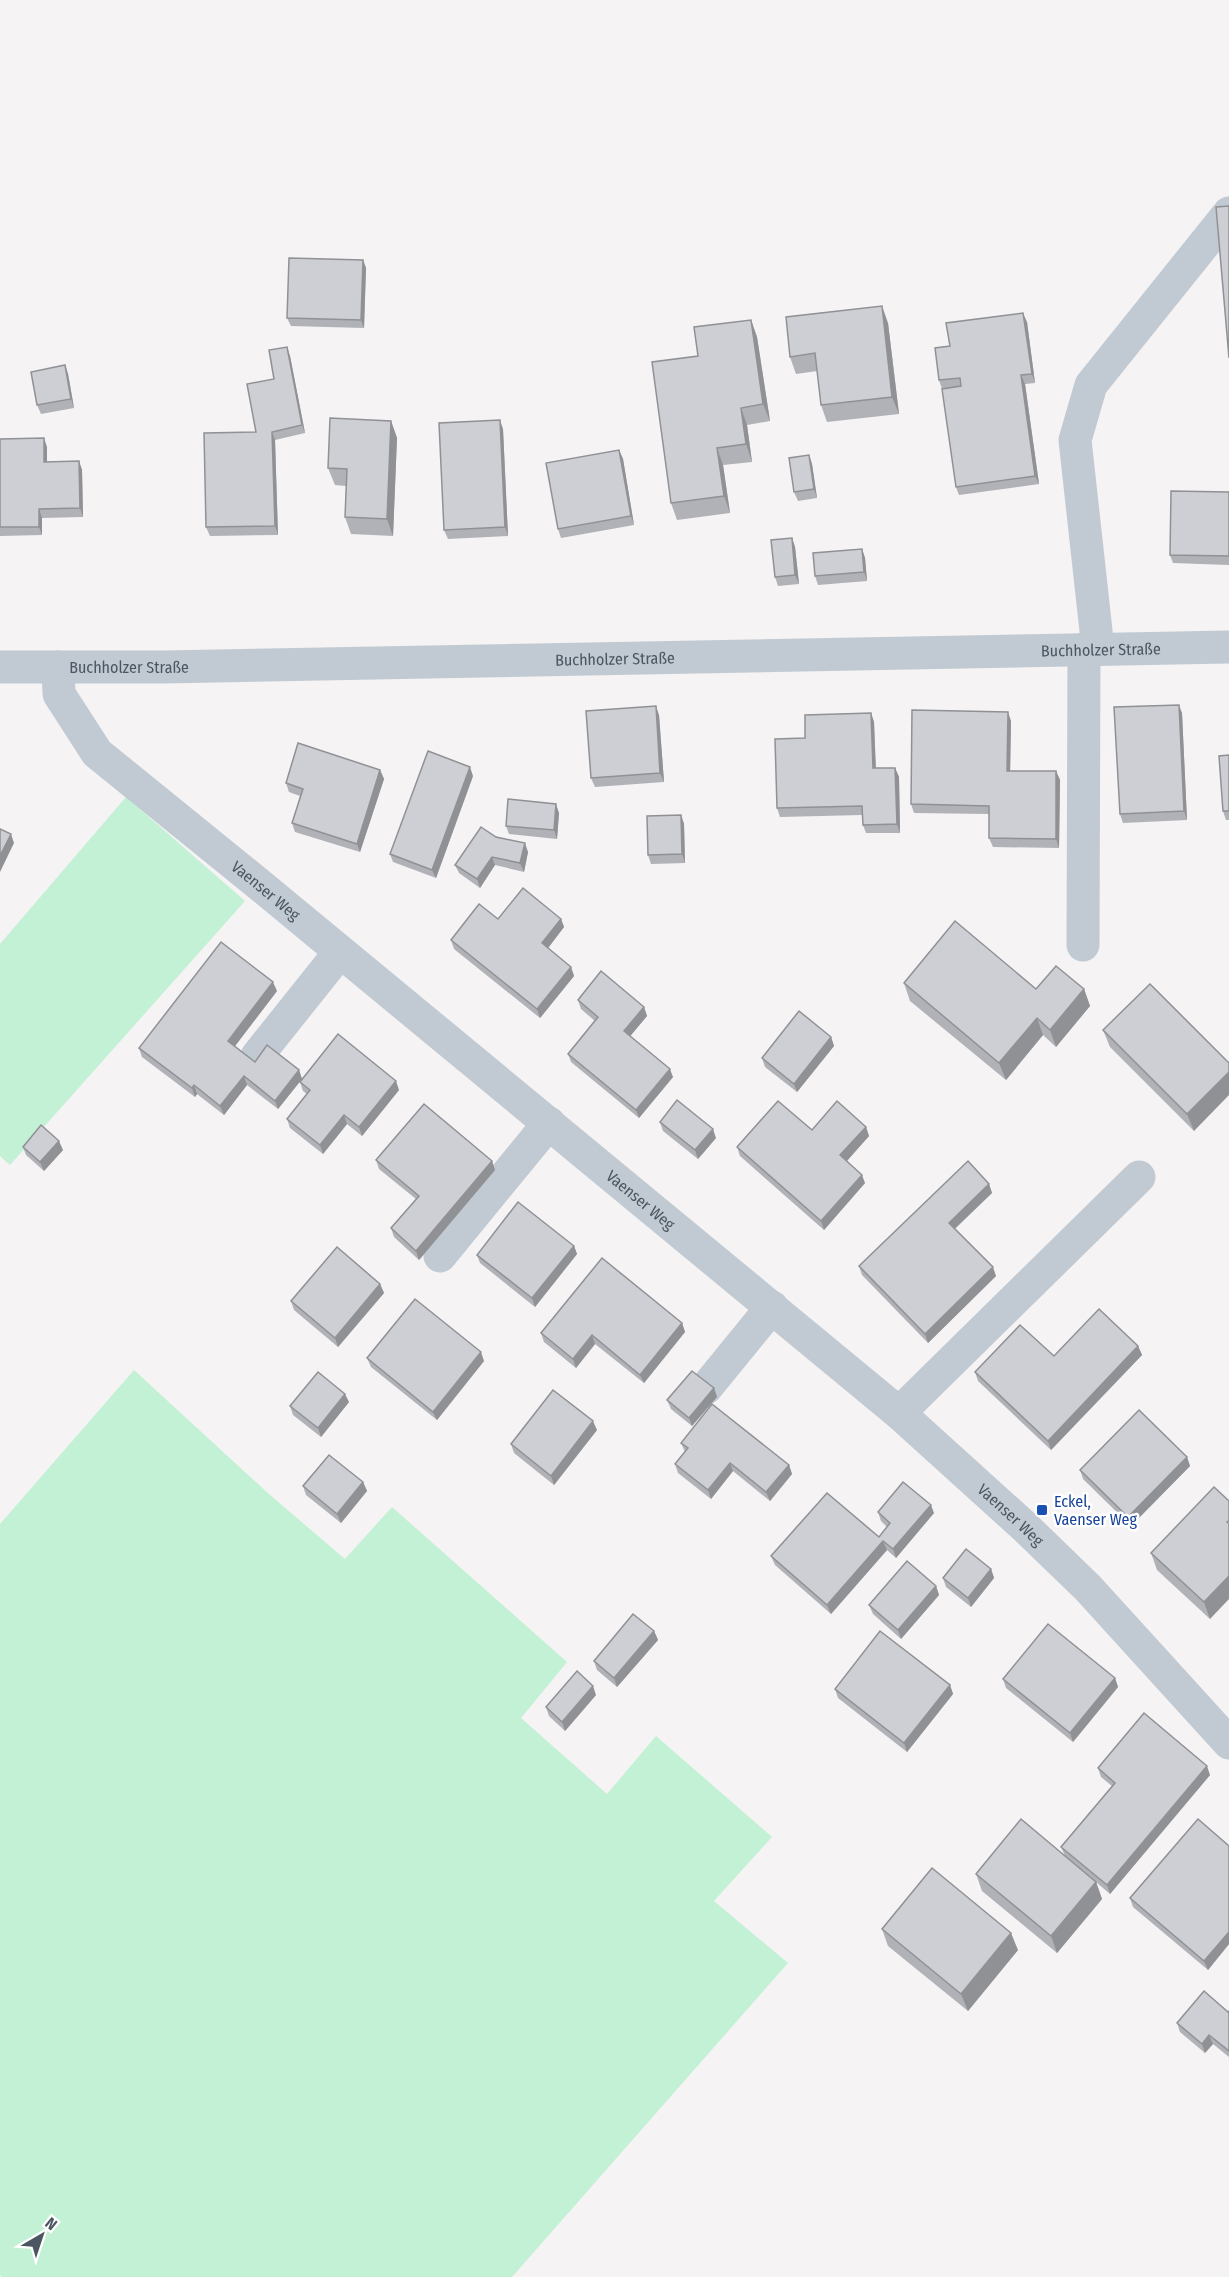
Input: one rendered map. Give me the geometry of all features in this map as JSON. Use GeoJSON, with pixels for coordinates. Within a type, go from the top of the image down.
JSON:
{"type":"FeatureCollection","features":[{"type":"Feature","properties":{"kind":"street"},"geometry":{"type":"LineString","coordinates":[[1083,945],[1091,649],[1075,440],[1091,385],[1229,213]]}},
{"type":"Feature","properties":{"kind":"street","name":"Buchholzer Straße"},"geometry":{"type":"LineString","coordinates":[[0,667],[1229,647]]}},
{"type":"Feature","properties":{"kind":"street","name":"Vaenser Weg"},"geometry":{"type":"LineString","coordinates":[[58,667],[59,694],[97,753],[899,1413],[1025,1527],[1088,1588],[1229,1742]]}},
{"type":"Feature","properties":{"kind":"street"},"geometry":{"type":"LineString","coordinates":[[257,1056],[340,952]]}},
{"type":"Feature","properties":{"kind":"street"},"geometry":{"type":"LineString","coordinates":[[440,1256],[549,1124]]}},
{"type":"Feature","properties":{"kind":"street"},"geometry":{"type":"LineString","coordinates":[[899,1413],[1139,1177]]}},
{"type":"Feature","properties":{"kind":"street"},"geometry":{"type":"LineString","coordinates":[[706,1389],[772,1307]]}},
{"type":"Feature","properties":{"kind":"green space"},"geometry":{"type":"Polygon","coordinates":[[[126,797],[245,901],[10,1165],[0,1156],[0,944],[126,797]]]}},
{"type":"Feature","properties":{"kind":"green space"},"geometry":{"type":"Polygon","coordinates":[[[134,1370],[270,1495],[345,1559],[392,1507],[567,1662],[521,1718],[607,1794],[656,1736],[772,1837],[714,1901],[788,1963],[512,2277],[2,2277],[0,2275],[0,1524],[134,1370]]]}},
{"type":"Feature","properties":{"kind":"building"},"geometry":{"type":"Polygon","coordinates":[[[1229,206],[1229,358],[1216,207],[1229,206]]]}},
{"type":"Feature","properties":{"kind":"building"},"geometry":{"type":"Polygon","coordinates":[[[289,258],[363,260],[361,320],[287,318],[289,258]]]}},
{"type":"Feature","properties":{"kind":"building"},"geometry":{"type":"Polygon","coordinates":[[[882,306],[892,397],[821,405],[815,353],[790,357],[786,317],[882,306]]]}},
{"type":"Feature","properties":{"kind":"building"},"geometry":{"type":"Polygon","coordinates":[[[1023,313],[1032,374],[1021,375],[1035,476],[956,487],[942,389],[961,386],[960,378],[939,380],[935,348],[950,346],[946,323],[1023,313]]]}},
{"type":"Feature","properties":{"kind":"building"},"geometry":{"type":"Polygon","coordinates":[[[751,320],[763,404],[741,408],[746,444],[717,448],[724,496],[671,503],[652,362],[698,356],[694,327],[751,320]]]}},
{"type":"Feature","properties":{"kind":"building"},"geometry":{"type":"Polygon","coordinates":[[[287,347],[302,425],[272,432],[275,526],[206,527],[204,433],[256,432],[247,384],[274,379],[269,350],[287,347]]]}},
{"type":"Feature","properties":{"kind":"building"},"geometry":{"type":"Polygon","coordinates":[[[65,365],[71,399],[37,405],[31,372],[65,365]]]}},
{"type":"Feature","properties":{"kind":"building"},"geometry":{"type":"Polygon","coordinates":[[[330,418],[391,421],[387,519],[345,517],[347,469],[328,468],[330,418]]]}},
{"type":"Feature","properties":{"kind":"building"},"geometry":{"type":"Polygon","coordinates":[[[500,420],[505,527],[444,530],[439,423],[500,420]]]}},
{"type":"Feature","properties":{"kind":"building"},"geometry":{"type":"Polygon","coordinates":[[[44,438],[44,462],[79,461],[80,508],[39,509],[39,527],[0,527],[0,439],[44,438]]]}},
{"type":"Feature","properties":{"kind":"building"},"geometry":{"type":"Polygon","coordinates":[[[619,450],[631,516],[558,529],[546,463],[619,450]]]}},
{"type":"Feature","properties":{"kind":"building"},"geometry":{"type":"Polygon","coordinates":[[[809,455],[814,489],[794,492],[789,458],[809,455]]]}},
{"type":"Feature","properties":{"kind":"building"},"geometry":{"type":"Polygon","coordinates":[[[1171,491],[1229,492],[1229,556],[1170,555],[1171,491]]]}},
{"type":"Feature","properties":{"kind":"building"},"geometry":{"type":"Polygon","coordinates":[[[792,538],[795,575],[775,577],[771,540],[792,538]]]}},
{"type":"Feature","properties":{"kind":"building"},"geometry":{"type":"Polygon","coordinates":[[[862,549],[864,572],[815,576],[813,553],[862,549]]]}},
{"type":"Feature","properties":{"kind":"building"},"geometry":{"type":"Polygon","coordinates":[[[1179,705],[1184,811],[1120,814],[1114,707],[1179,705]]]}},
{"type":"Feature","properties":{"kind":"building"},"geometry":{"type":"Polygon","coordinates":[[[656,706],[660,773],[591,778],[586,711],[656,706]]]}},
{"type":"Feature","properties":{"kind":"building"},"geometry":{"type":"Polygon","coordinates":[[[912,710],[1008,712],[1007,771],[1056,771],[1056,839],[989,838],[989,806],[911,804],[912,710]]]}},
{"type":"Feature","properties":{"kind":"building"},"geometry":{"type":"Polygon","coordinates":[[[871,713],[873,768],[895,768],[897,824],[863,825],[862,806],[777,808],[775,739],[805,738],[805,715],[871,713]]]}},
{"type":"Feature","properties":{"kind":"building"},"geometry":{"type":"Polygon","coordinates":[[[298,743],[380,770],[357,844],[292,823],[303,789],[286,783],[298,743]]]}},
{"type":"Feature","properties":{"kind":"building"},"geometry":{"type":"Polygon","coordinates":[[[428,751],[470,767],[432,870],[390,854],[428,751]]]}},
{"type":"Feature","properties":{"kind":"building"},"geometry":{"type":"Polygon","coordinates":[[[1229,755],[1229,811],[1223,811],[1219,756],[1229,755]]]}},
{"type":"Feature","properties":{"kind":"building"},"geometry":{"type":"Polygon","coordinates":[[[508,799],[556,804],[554,830],[506,826],[508,799]]]}},
{"type":"Feature","properties":{"kind":"building"},"geometry":{"type":"Polygon","coordinates":[[[681,815],[682,854],[648,855],[647,816],[681,815]]]}},
{"type":"Feature","properties":{"kind":"building"},"geometry":{"type":"Polygon","coordinates":[[[481,827],[496,837],[525,843],[520,863],[492,857],[477,879],[455,865],[481,827]]]}},
{"type":"Feature","properties":{"kind":"building"},"geometry":{"type":"Polygon","coordinates":[[[0,829],[11,834],[0,856],[0,829]]]}},
{"type":"Feature","properties":{"kind":"building"},"geometry":{"type":"Polygon","coordinates":[[[523,888],[561,919],[542,943],[571,967],[537,1009],[451,940],[479,904],[498,919],[523,888]]]}},
{"type":"Feature","properties":{"kind":"building"},"geometry":{"type":"Polygon","coordinates":[[[955,921],[1036,989],[1056,966],[1084,989],[1050,1030],[1037,1018],[999,1063],[904,983],[955,921]]]}},
{"type":"Feature","properties":{"kind":"building"},"geometry":{"type":"Polygon","coordinates":[[[221,942],[273,982],[228,1041],[255,1062],[267,1045],[299,1070],[275,1101],[244,1076],[220,1106],[194,1085],[192,1088],[139,1048],[221,942]]]}},
{"type":"Feature","properties":{"kind":"building"},"geometry":{"type":"Polygon","coordinates":[[[601,971],[644,1007],[624,1031],[670,1069],[636,1110],[568,1054],[598,1017],[578,1000],[601,971]]]}},
{"type":"Feature","properties":{"kind":"building"},"geometry":{"type":"Polygon","coordinates":[[[1150,984],[1229,1063],[1229,1072],[1187,1114],[1103,1030],[1150,984]]]}},
{"type":"Feature","properties":{"kind":"building"},"geometry":{"type":"Polygon","coordinates":[[[799,1011],[831,1037],[794,1084],[762,1058],[799,1011]]]}},
{"type":"Feature","properties":{"kind":"building"},"geometry":{"type":"Polygon","coordinates":[[[338,1034],[396,1081],[359,1127],[344,1115],[320,1145],[287,1119],[310,1090],[300,1082],[338,1034]]]}},
{"type":"Feature","properties":{"kind":"building"},"geometry":{"type":"Polygon","coordinates":[[[677,1100],[713,1129],[695,1150],[660,1122],[677,1100]]]}},
{"type":"Feature","properties":{"kind":"building"},"geometry":{"type":"Polygon","coordinates":[[[778,1101],[812,1130],[837,1101],[866,1127],[840,1155],[862,1175],[821,1221],[737,1147],[778,1101]]]}},
{"type":"Feature","properties":{"kind":"building"},"geometry":{"type":"Polygon","coordinates":[[[424,1104],[492,1161],[416,1251],[391,1228],[419,1196],[376,1160],[424,1104]]]}},
{"type":"Feature","properties":{"kind":"building"},"geometry":{"type":"Polygon","coordinates":[[[41,1125],[59,1141],[40,1162],[23,1147],[41,1125]]]}},
{"type":"Feature","properties":{"kind":"building"},"geometry":{"type":"Polygon","coordinates":[[[968,1161],[989,1184],[949,1223],[993,1267],[925,1334],[859,1266],[968,1161]]]}},
{"type":"Feature","properties":{"kind":"building"},"geometry":{"type":"Polygon","coordinates":[[[518,1202],[574,1246],[532,1298],[477,1255],[518,1202]]]}},
{"type":"Feature","properties":{"kind":"building"},"geometry":{"type":"Polygon","coordinates":[[[337,1247],[380,1284],[335,1338],[291,1301],[337,1247]]]}},
{"type":"Feature","properties":{"kind":"building"},"geometry":{"type":"Polygon","coordinates":[[[602,1258],[682,1323],[640,1375],[592,1335],[573,1359],[541,1333],[602,1258]]]}},
{"type":"Feature","properties":{"kind":"building"},"geometry":{"type":"Polygon","coordinates":[[[415,1299],[481,1352],[433,1412],[367,1358],[415,1299]]]}},
{"type":"Feature","properties":{"kind":"building"},"geometry":{"type":"Polygon","coordinates":[[[1099,1309],[1138,1346],[1048,1441],[975,1372],[1020,1325],[1054,1356],[1099,1309]]]}},
{"type":"Feature","properties":{"kind":"building"},"geometry":{"type":"Polygon","coordinates":[[[692,1371],[714,1388],[689,1418],[667,1400],[692,1371]]]}},
{"type":"Feature","properties":{"kind":"building"},"geometry":{"type":"Polygon","coordinates":[[[318,1372],[345,1394],[318,1428],[290,1406],[318,1372]]]}},
{"type":"Feature","properties":{"kind":"building"},"geometry":{"type":"Polygon","coordinates":[[[553,1390],[593,1421],[551,1476],[511,1444],[553,1390]]]}},
{"type":"Feature","properties":{"kind":"building"},"geometry":{"type":"Polygon","coordinates":[[[712,1404],[789,1465],[766,1492],[730,1463],[708,1490],[675,1464],[688,1448],[681,1443],[712,1404]]]}},
{"type":"Feature","properties":{"kind":"building"},"geometry":{"type":"Polygon","coordinates":[[[1139,1410],[1187,1457],[1128,1517],[1080,1470],[1139,1410]]]}},
{"type":"Feature","properties":{"kind":"building"},"geometry":{"type":"Polygon","coordinates":[[[329,1455],[363,1482],[337,1514],[303,1486],[329,1455]]]}},
{"type":"Feature","properties":{"kind":"building"},"geometry":{"type":"Polygon","coordinates":[[[903,1482],[931,1505],[893,1549],[883,1541],[827,1605],[771,1556],[827,1493],[879,1537],[890,1523],[878,1512],[903,1482]]]}},
{"type":"Feature","properties":{"kind":"building"},"geometry":{"type":"Polygon","coordinates":[[[1214,1487],[1229,1501],[1229,1521],[1227,1522],[1229,1524],[1229,1576],[1204,1602],[1151,1553],[1214,1487]]]}},
{"type":"Feature","properties":{"kind":"building"},"geometry":{"type":"Polygon","coordinates":[[[966,1549],[991,1569],[968,1598],[943,1578],[966,1549]]]}},
{"type":"Feature","properties":{"kind":"building"},"geometry":{"type":"Polygon","coordinates":[[[907,1561],[936,1586],[898,1630],[869,1605],[907,1561]]]}},
{"type":"Feature","properties":{"kind":"building"},"geometry":{"type":"Polygon","coordinates":[[[633,1614],[654,1631],[614,1678],[594,1661],[633,1614]]]}},
{"type":"Feature","properties":{"kind":"building"},"geometry":{"type":"Polygon","coordinates":[[[1048,1624],[1115,1678],[1070,1733],[1003,1679],[1048,1624]]]}},
{"type":"Feature","properties":{"kind":"building"},"geometry":{"type":"Polygon","coordinates":[[[880,1631],[950,1685],[904,1743],[835,1689],[880,1631]]]}},
{"type":"Feature","properties":{"kind":"building"},"geometry":{"type":"Polygon","coordinates":[[[577,1671],[593,1686],[562,1722],[546,1707],[577,1671]]]}},
{"type":"Feature","properties":{"kind":"building"},"geometry":{"type":"Polygon","coordinates":[[[1144,1713],[1207,1766],[1107,1885],[1061,1847],[1115,1783],[1098,1768],[1144,1713]]]}},
{"type":"Feature","properties":{"kind":"building"},"geometry":{"type":"Polygon","coordinates":[[[1021,1819],[1096,1882],[1051,1936],[976,1874],[1021,1819]]]}},
{"type":"Feature","properties":{"kind":"building"},"geometry":{"type":"Polygon","coordinates":[[[1198,1819],[1229,1846],[1229,1932],[1204,1961],[1130,1898],[1198,1819]]]}},
{"type":"Feature","properties":{"kind":"building"},"geometry":{"type":"Polygon","coordinates":[[[932,1868],[1011,1933],[961,1994],[882,1929],[932,1868]]]}},
{"type":"Feature","properties":{"kind":"building"},"geometry":{"type":"Polygon","coordinates":[[[1204,1991],[1229,2011],[1229,2051],[1209,2035],[1202,2044],[1177,2023],[1204,1991]]]}},
{"type":"Feature","properties":{"kind":"place","name":"Eckel, Vaenser Weg"},"geometry":{"type":"Point","coordinates":[1042,1510]}}]}
